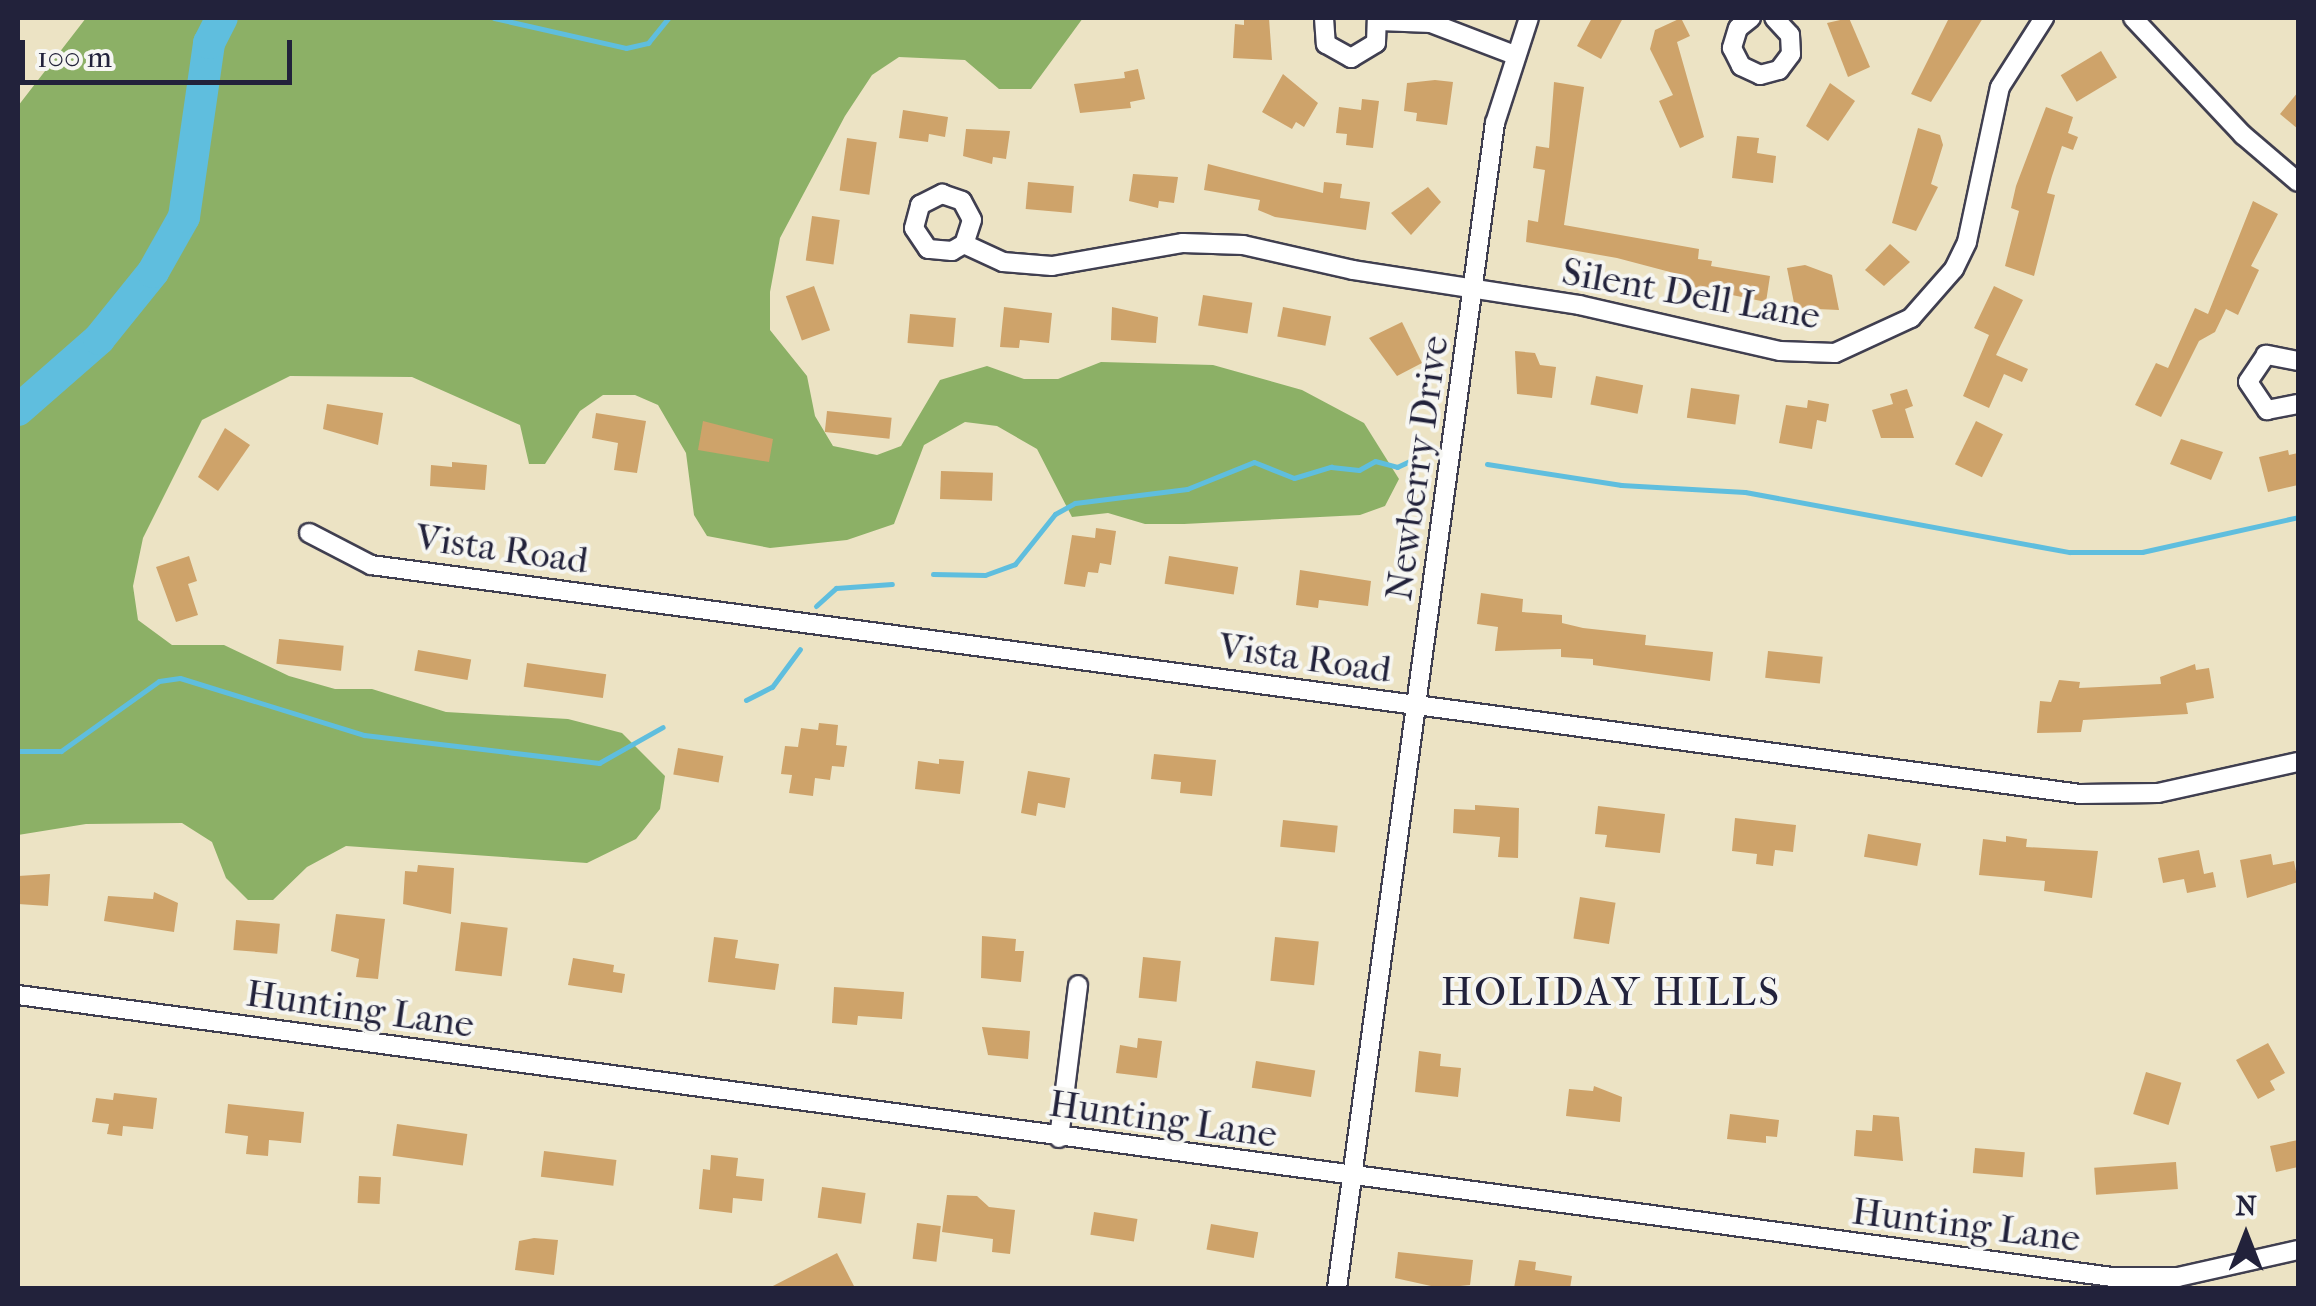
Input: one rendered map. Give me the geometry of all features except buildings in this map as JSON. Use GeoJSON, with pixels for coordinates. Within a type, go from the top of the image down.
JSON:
{"type":"FeatureCollection","features":[{"type":"Feature","properties":{"kind":"street"},"geometry":{"type":"LineString","coordinates":[[1324,18],[1326,44],[1351,58],[1376,43],[1378,19],[1431,22],[1512,54]]}},
{"type":"Feature","properties":{"kind":"street","name":"Newberry Drive"},"geometry":{"type":"LineString","coordinates":[[1337,1288],[1495,123],[1512,54],[1529,18]]}},
{"type":"Feature","properties":{"kind":"street"},"geometry":{"type":"LineString","coordinates":[[1749,18],[1734,34],[1734,54],[1746,70],[1766,75],[1784,65],[1792,48],[1788,30],[1774,18]]}},
{"type":"Feature","properties":{"kind":"street","name":"Silent Dell Lane"},"geometry":{"type":"LineString","coordinates":[[964,244],[1003,262],[1052,266],[1183,243],[1243,244],[1474,291],[1579,305],[1780,351],[1835,353],[1886,334],[1936,296],[1954,269],[1967,242],[2000,87],[2044,18]]}},
{"type":"Feature","properties":{"kind":"street"},"geometry":{"type":"LineString","coordinates":[[2134,18],[2243,136],[2298,182]]}},
{"type":"Feature","properties":{"kind":"street"},"geometry":{"type":"LineString","coordinates":[[2298,336],[2294,358],[2266,355],[2248,382],[2267,410],[2298,404]]}},
{"type":"Feature","properties":{"kind":"street","name":"Vista Road"},"geometry":{"type":"LineString","coordinates":[[309,533],[371,565],[2096,795],[2158,793],[2298,762]]}},
{"type":"Feature","properties":{"kind":"street"},"geometry":{"type":"LineString","coordinates":[[1058,1138],[1078,984]]}},
{"type":"Feature","properties":{"kind":"street","name":"Hunting Lane"},"geometry":{"type":"LineString","coordinates":[[18,996],[2111,1277],[2178,1277],[2298,1250]]}},
{"type":"Feature","properties":{"kind":"green space"},"geometry":{"type":"Polygon","coordinates":[[[86,18],[1083,18],[1031,89],[999,89],[965,60],[899,57],[872,75],[845,116],[780,238],[770,292],[770,330],[807,376],[815,416],[833,446],[877,455],[901,446],[940,380],[987,366],[1024,379],[1058,379],[1101,362],[1213,365],[1302,390],[1364,423],[1399,479],[1385,506],[1360,515],[1184,524],[1145,524],[1108,513],[1072,517],[1037,449],[997,426],[965,422],[924,445],[894,524],[847,540],[770,548],[707,536],[694,515],[686,453],[658,405],[635,395],[603,395],[580,411],[545,464],[529,464],[520,425],[412,377],[290,376],[202,420],[143,538],[133,586],[138,620],[172,645],[224,645],[289,676],[335,689],[372,689],[446,712],[568,719],[622,733],[665,776],[660,809],[636,839],[587,863],[346,846],[307,867],[273,900],[248,900],[226,878],[212,842],[182,823],[86,824],[18,835],[18,106],[86,18]]]}},
{"type":"Feature","properties":{"kind":"waterway"},"geometry":{"type":"LineString","coordinates":[[18,410],[99,339],[153,272],[184,217],[209,43],[222,18]]}},
{"type":"Feature","properties":{"kind":"waterway"},"geometry":{"type":"LineString","coordinates":[[494,18],[626,48],[648,43],[668,18]]}},
{"type":"Feature","properties":{"kind":"waterway"},"geometry":{"type":"LineString","coordinates":[[933,574],[985,575],[1015,564],[1055,514],[1075,503],[1187,489],[1254,462],[1294,478],[1331,467],[1359,470],[1375,461],[1397,467],[1416,458]]}},
{"type":"Feature","properties":{"kind":"waterway"},"geometry":{"type":"LineString","coordinates":[[1487,464],[1621,485],[1745,492],[2070,552],[2142,552],[2298,517]]}},
{"type":"Feature","properties":{"kind":"waterway"},"geometry":{"type":"LineString","coordinates":[[816,606],[836,588],[892,584]]}},
{"type":"Feature","properties":{"kind":"waterway"},"geometry":{"type":"LineString","coordinates":[[746,700],[772,687],[800,649]]}},
{"type":"Feature","properties":{"kind":"waterway"},"geometry":{"type":"LineString","coordinates":[[18,751],[61,751],[159,681],[180,678],[364,735],[599,763],[663,727]]}},
{"type":"Feature","properties":{"kind":"district","name":"HOLIDAY HILLS"},"geometry":{"type":"Point","coordinates":[1611,992]}}]}
